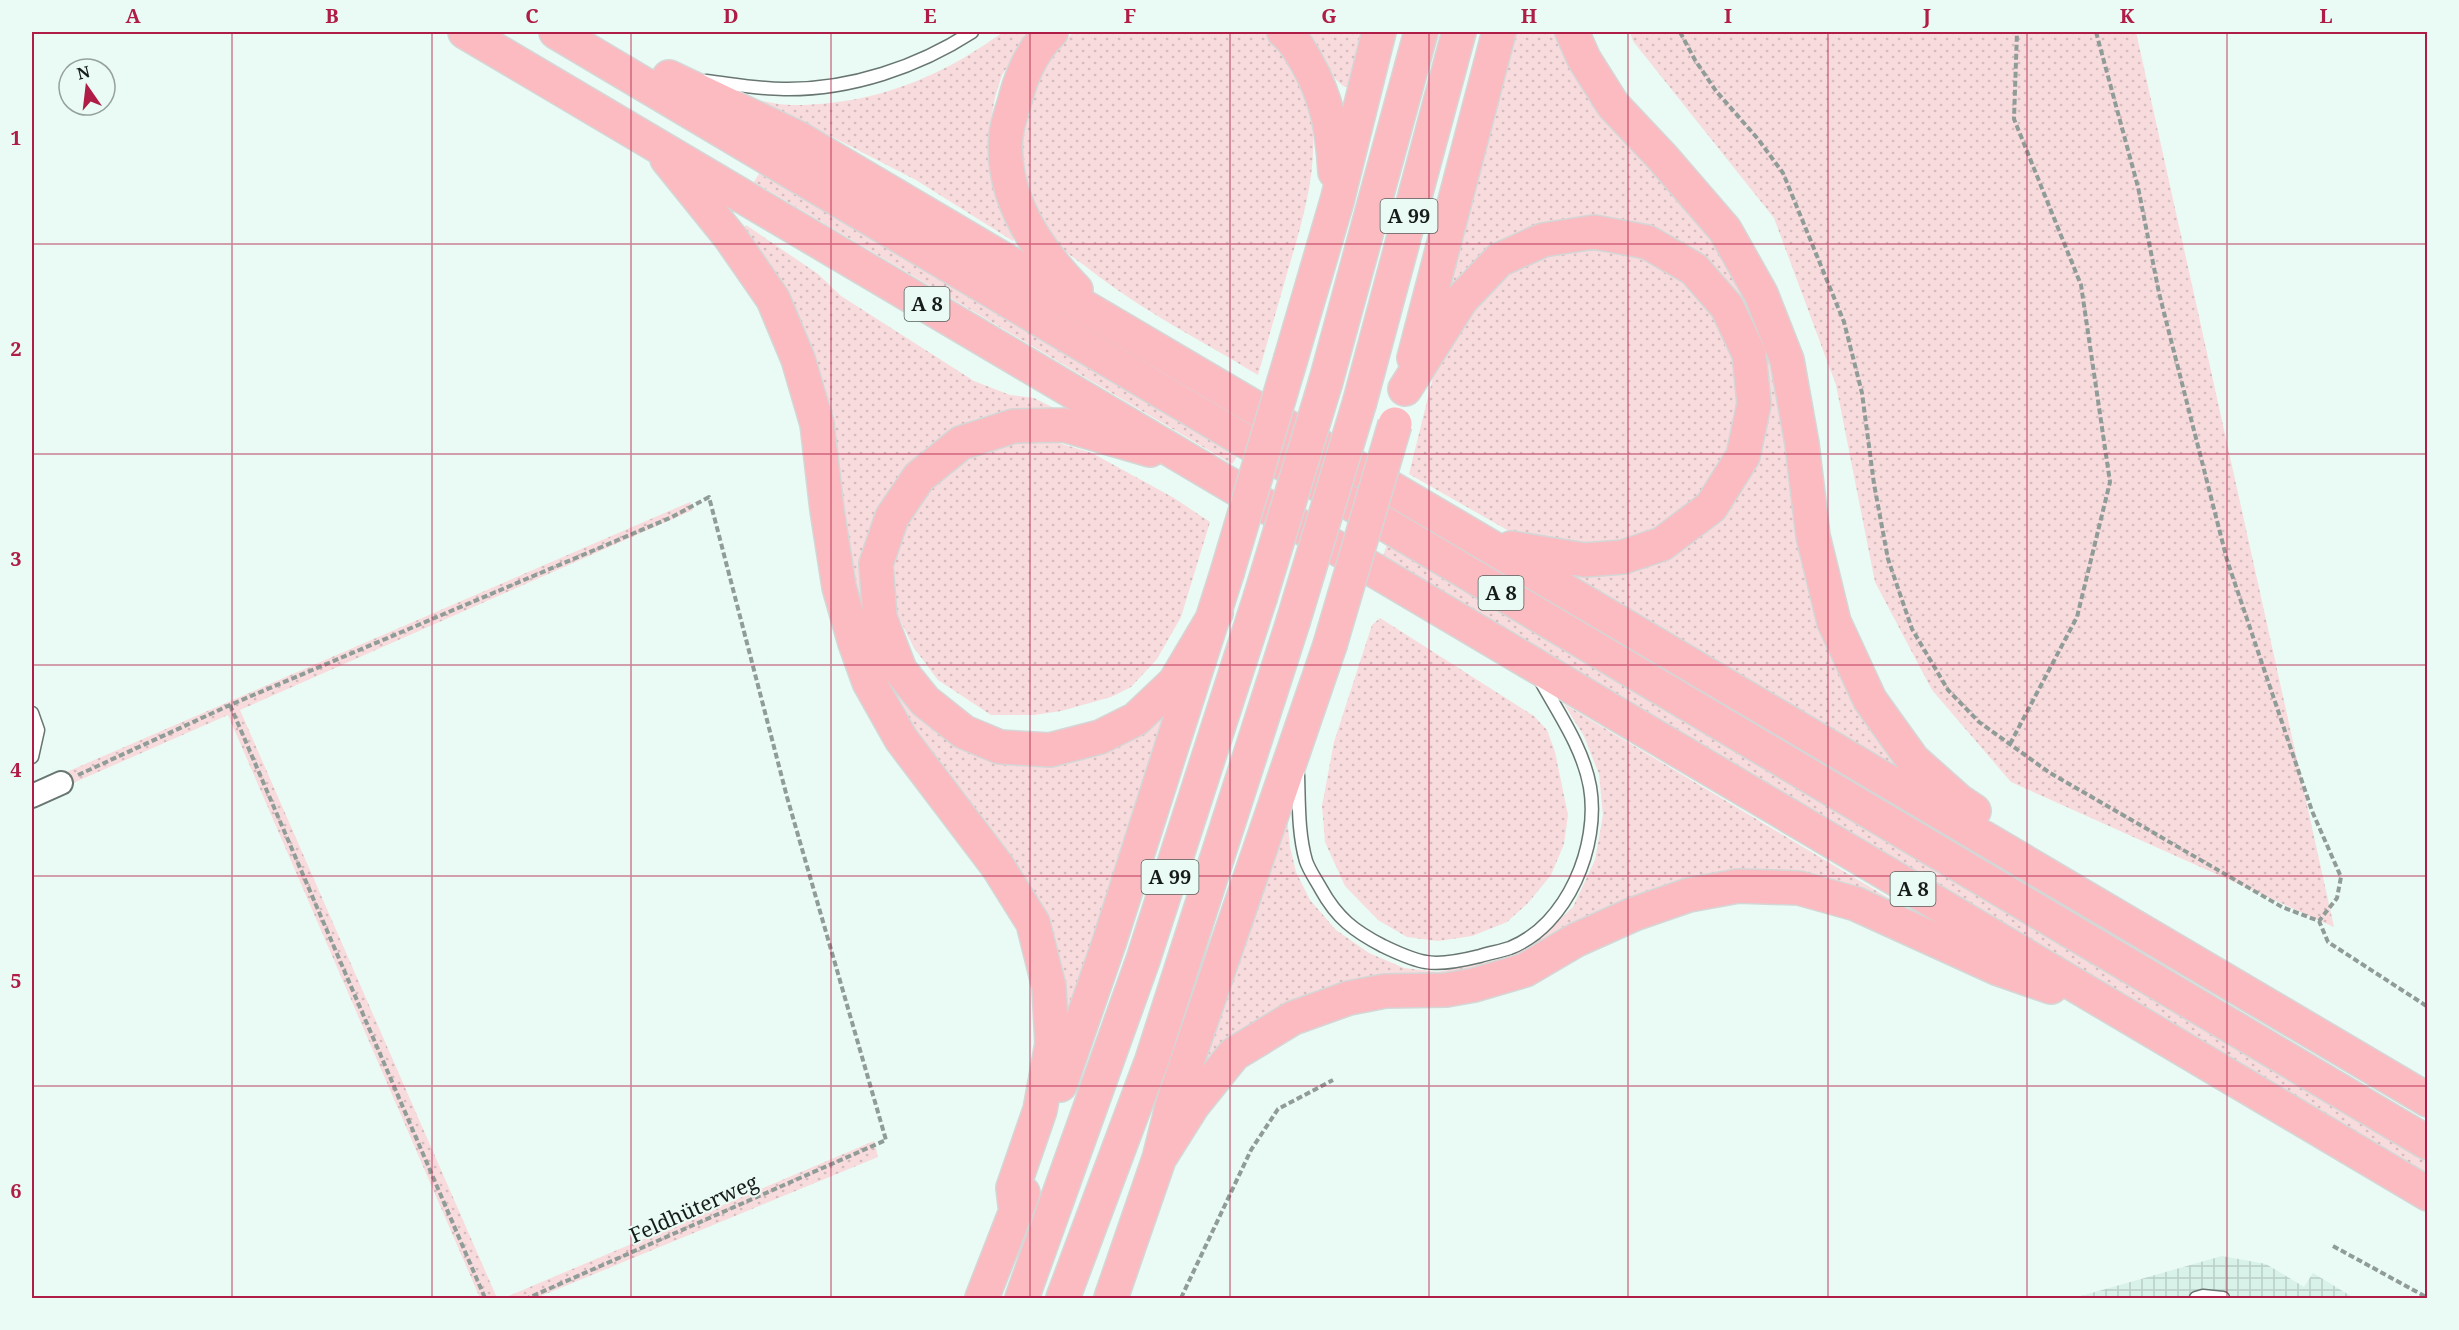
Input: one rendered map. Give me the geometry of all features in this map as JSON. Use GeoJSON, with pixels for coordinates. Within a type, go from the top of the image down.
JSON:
{"type":"FeatureCollection","features":[{"type":"Feature","properties":{"kind":"highway","name":"A 8"},"geometry":{"type":"LineString","coordinates":[[465,32],[1200,465],[2427,1194]]}},
{"type":"Feature","properties":{"kind":"highway"},"geometry":{"type":"LineString","coordinates":[[1052,32],[1039,44],[1020,78],[1006,135],[1007,171],[1015,203],[1033,237],[1053,267],[1101,315]]}},
{"type":"Feature","properties":{"kind":"highway"},"geometry":{"type":"LineString","coordinates":[[1284,32],[1292,38],[1320,86],[1332,133],[1337,201]]}},
{"type":"Feature","properties":{"kind":"highway"},"geometry":{"type":"LineString","coordinates":[[982,1299],[1016,1213],[1109,943],[1216,613],[1337,201],[1379,32]]}},
{"type":"Feature","properties":{"kind":"highway","name":"A 99"},"geometry":{"type":"LineString","coordinates":[[1022,1299],[1143,960],[1260,598],[1326,381],[1421,32]]}},
{"type":"Feature","properties":{"kind":"highway","name":"A 99"},"geometry":{"type":"LineString","coordinates":[[1063,1299],[1152,1060],[1293,622],[1360,401],[1459,32]]}},
{"type":"Feature","properties":{"kind":"highway"},"geometry":{"type":"LineString","coordinates":[[1111,1299],[1159,1159],[1173,1103],[1330,645],[1405,389],[1499,32]]}},
{"type":"Feature","properties":{"kind":"highway"},"geometry":{"type":"LineString","coordinates":[[1572,32],[1584,59],[1613,105],[1725,230],[1761,294],[1787,360],[1802,444],[1813,536],[1834,622],[1870,700],[1913,760],[1959,801],[2011,835],[2021,860]]}},
{"type":"Feature","properties":{"kind":"highway","name":"A 8"},"geometry":{"type":"LineString","coordinates":[[565,37],[2427,1143]]}},
{"type":"Feature","properties":{"kind":"highway"},"geometry":{"type":"LineString","coordinates":[[565,37],[671,78],[798,138],[1491,545],[2427,1100]]}},
{"type":"Feature","properties":{"kind":"highway"},"geometry":{"type":"LineString","coordinates":[[654,144],[730,237],[772,298],[798,359],[817,424],[839,587],[869,682],[900,739],[998,867],[1032,923],[1049,987],[1052,1044],[1040,1110],[1013,1188],[1016,1213]]}},
{"type":"Feature","properties":{"kind":"highway"},"geometry":{"type":"LineString","coordinates":[[1405,389],[1461,300],[1499,260],[1543,240],[1594,232],[1647,242],[1694,269],[1727,307],[1749,354],[1754,404],[1743,456],[1711,507],[1662,544],[1623,558],[1585,560],[1491,545]]}},
{"type":"Feature","properties":{"kind":"highway"},"geometry":{"type":"LineString","coordinates":[[1200,465],[1064,425],[1014,426],[961,443],[919,477],[892,517],[876,564],[880,618],[900,670],[925,701],[964,732],[1000,747],[1050,750],[1100,737],[1136,719],[1175,682],[1216,613]]}},
{"type":"Feature","properties":{"kind":"highway"},"geometry":{"type":"LineString","coordinates":[[1159,1159],[1193,1105],[1234,1054],[1293,1018],[1349,998],[1385,991],[1446,990],[1474,985],[1525,970],[1576,940],[1634,914],[1689,895],[1738,886],[1799,888],[1856,904],[1999,969],[2118,1011]]}},
{"type":"Feature","properties":{"kind":"street"},"geometry":{"type":"LineString","coordinates":[[32,796],[61,783]]}},
{"type":"Feature","properties":{"kind":"lane"},"geometry":{"type":"LineString","coordinates":[[671,78],[785,89],[849,83],[916,62],[972,32]]}},
{"type":"Feature","properties":{"kind":"lane"},"geometry":{"type":"LineString","coordinates":[[1296,747],[1300,819],[1306,862],[1333,910],[1359,934],[1427,963],[1467,960],[1512,947],[1541,928],[1564,902],[1580,873],[1588,847],[1591,816],[1590,788],[1581,756],[1528,660]]}},
{"type":"Feature","properties":{"kind":"lane"},"geometry":{"type":"LineString","coordinates":[[32,713],[38,730],[32,757]]}},
{"type":"Feature","properties":{"kind":"lane"},"geometry":{"type":"LineString","coordinates":[[2196,1299],[2204,1296],[2223,1299]]}},
{"type":"Feature","properties":{"kind":"path"},"geometry":{"type":"LineString","coordinates":[[1680,32],[1716,91],[1758,139],[1783,173],[1844,322],[1862,393],[1874,484],[1888,559],[1912,629],[1948,690],[1979,722],[2050,773],[2282,907],[2319,921],[2328,942],[2427,1007]]}},
{"type":"Feature","properties":{"kind":"path"},"geometry":{"type":"LineString","coordinates":[[2010,744],[2077,617],[2110,483],[2080,285],[2014,119],[2018,32]]}},
{"type":"Feature","properties":{"kind":"path"},"geometry":{"type":"LineString","coordinates":[[2096,32],[2138,188],[2159,293],[2227,560],[2312,811],[2341,877],[2337,898],[2319,921]]}},
{"type":"Feature","properties":{"kind":"path","name":"Feldhüterweg"},"geometry":{"type":"LineString","coordinates":[[230,705],[672,517],[709,497],[787,798],[886,1140],[528,1299]]}},
{"type":"Feature","properties":{"kind":"path"},"geometry":{"type":"LineString","coordinates":[[61,783],[230,705],[485,1299]]}},
{"type":"Feature","properties":{"kind":"path"},"geometry":{"type":"LineString","coordinates":[[1181,1299],[1251,1150],[1278,1110],[1334,1080]]}},
{"type":"Feature","properties":{"kind":"path"},"geometry":{"type":"LineString","coordinates":[[2332,1246],[2427,1298]]}},
{"type":"Feature","properties":{"kind":"shaded area"},"geometry":{"type":"Polygon","coordinates":[[[1003,32],[1030,32],[1002,75],[990,125],[994,178],[1015,235],[1013,241],[916,180],[813,127],[763,107],[755,101],[808,105],[845,101],[893,90],[939,71],[1003,32]]]}},
{"type":"Feature","properties":{"kind":"shaded area"},"geometry":{"type":"Polygon","coordinates":[[[1074,32],[1266,32],[1283,51],[1304,84],[1313,136],[1310,182],[1301,226],[1258,375],[1151,312],[1109,284],[1068,254],[1047,230],[1026,180],[1023,163],[1023,127],[1030,98],[1043,67],[1056,49],[1074,32]]]}},
{"type":"Feature","properties":{"kind":"shaded area"},"geometry":{"type":"Polygon","coordinates":[[[1303,32],[1369,32],[1353,84],[1345,87],[1338,82],[1303,32]]]}},
{"type":"Feature","properties":{"kind":"shaded area"},"geometry":{"type":"Polygon","coordinates":[[[1514,32],[1560,32],[1720,247],[1766,339],[1789,443],[1898,767],[1567,573],[1736,496],[1749,318],[1595,218],[1559,220],[1522,230],[1483,254],[1463,271],[1446,294],[1514,32]]]}},
{"type":"Feature","properties":{"kind":"shaded area"},"geometry":{"type":"Polygon","coordinates":[[[1630,32],[2136,32],[2334,927],[2011,782],[1932,690],[1875,582],[1836,385],[1774,218],[1633,41],[1630,32]]]}},
{"type":"Feature","properties":{"kind":"shaded area"},"geometry":{"type":"Polygon","coordinates":[[[760,172],[1238,455],[1232,464],[754,182],[760,172]]]}},
{"type":"Feature","properties":{"kind":"shaded area"},"geometry":{"type":"Polygon","coordinates":[[[746,225],[818,274],[841,296],[974,381],[1010,395],[1034,398],[1060,411],[1012,411],[986,416],[969,421],[939,438],[902,473],[882,501],[869,530],[867,557],[873,638],[1003,755],[1171,700],[1071,1016],[1066,1014],[910,729],[869,645],[849,556],[825,387],[806,335],[778,278],[742,230],[746,225]]]}},
{"type":"Feature","properties":{"kind":"shaded area"},"geometry":{"type":"Polygon","coordinates":[[[1577,244],[1649,255],[1703,295],[1739,360],[1737,444],[1695,511],[1617,548],[1542,543],[1509,531],[1409,474],[1436,365],[1456,323],[1499,274],[1577,244]]]}},
{"type":"Feature","properties":{"kind":"shaded area"},"geometry":{"type":"Polygon","coordinates":[[[1049,440],[1092,453],[1174,498],[1210,522],[1181,617],[1157,659],[1131,687],[1111,697],[1061,711],[1034,715],[991,715],[938,680],[914,648],[898,616],[889,581],[897,538],[911,505],[969,456],[1006,443],[1049,440]]]}},
{"type":"Feature","properties":{"kind":"shaded area"},"geometry":{"type":"Polygon","coordinates":[[[690,502],[693,510],[240,710],[497,1298],[480,1298],[228,715],[32,801],[32,787],[690,502]]]}},
{"type":"Feature","properties":{"kind":"shaded area"},"geometry":{"type":"Polygon","coordinates":[[[1387,544],[2427,1162],[2427,1176],[1383,556],[1387,544]]]}},
{"type":"Feature","properties":{"kind":"shaded area"},"geometry":{"type":"Polygon","coordinates":[[[1380,618],[1534,716],[1547,730],[1555,752],[1568,815],[1564,844],[1551,875],[1528,903],[1507,922],[1472,936],[1438,941],[1407,937],[1378,920],[1345,886],[1325,842],[1322,806],[1334,742],[1372,625],[1380,618]]]}},
{"type":"Feature","properties":{"kind":"shaded area"},"geometry":{"type":"Polygon","coordinates":[[[1564,704],[1925,920],[1761,878],[1467,972],[1370,983],[1189,1090],[1287,817],[1290,847],[1296,872],[1310,900],[1336,930],[1369,953],[1404,968],[1437,972],[1501,959],[1533,945],[1573,907],[1595,860],[1603,815],[1599,774],[1584,736],[1564,704]]]}},
{"type":"Feature","properties":{"kind":"shaded area"},"geometry":{"type":"Polygon","coordinates":[[[874,1141],[878,1157],[536,1298],[504,1298],[874,1141]]]}},
{"type":"Feature","properties":{"kind":"shaded area"},"geometry":{"type":"Polygon","coordinates":[[[2222,1256],[2266,1264],[2304,1287],[2313,1273],[2354,1298],[2074,1298],[2222,1256]]]}}]}
